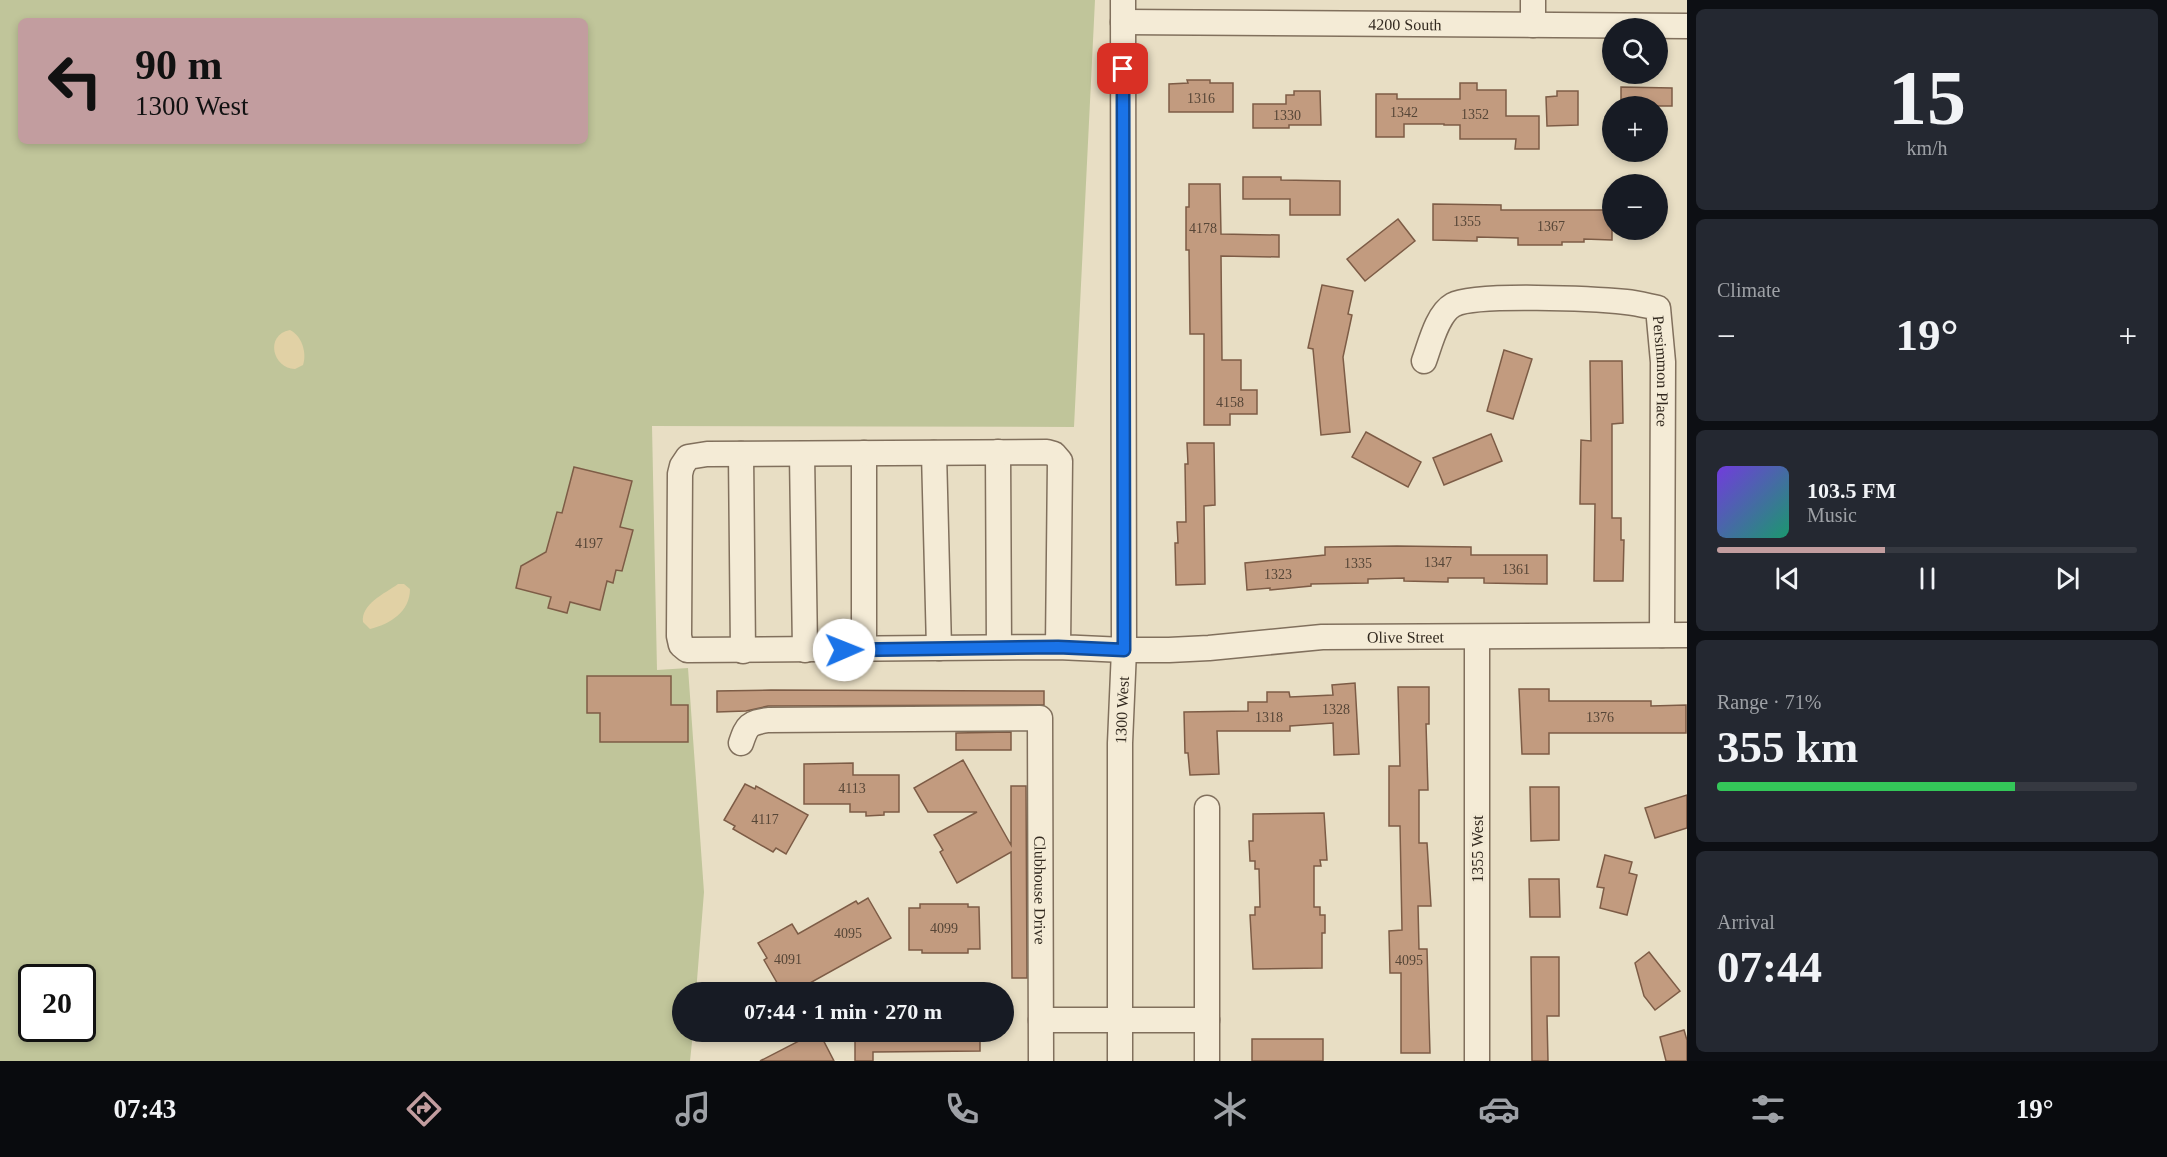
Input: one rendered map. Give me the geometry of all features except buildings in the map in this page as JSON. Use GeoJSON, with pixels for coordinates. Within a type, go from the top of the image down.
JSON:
{"type":"FeatureCollection","features":[{"type":"Feature","properties":{"kind":"street"},"geometry":{"type":"LineString","coordinates":[[1533,0],[1533,25]]}},
{"type":"Feature","properties":{"kind":"street","name":"4200 South"},"geometry":{"type":"LineString","coordinates":[[1123,11],[1533,25],[1687,26]]}},
{"type":"Feature","properties":{"kind":"street","name":"1300 West"},"geometry":{"type":"LineString","coordinates":[[1120,1061],[1120,743],[1124,650],[1123,11]]}},
{"type":"Feature","properties":{"kind":"street","name":"Persimmon Place"},"geometry":{"type":"LineString","coordinates":[[1424,361],[1438,323],[1452,305],[1481,299],[1601,300],[1630,302],[1658,308],[1663,362],[1662,635]]}},
{"type":"Feature","properties":{"kind":"street"},"geometry":{"type":"LineString","coordinates":[[998,452],[999,647]]}},
{"type":"Feature","properties":{"kind":"street"},"geometry":{"type":"LineString","coordinates":[[743,651],[741,454],[802,453],[1047,452],[1054,454],[1060,461],[1058,647]]}},
{"type":"Feature","properties":{"kind":"street"},"geometry":{"type":"LineString","coordinates":[[802,453],[805,650]]}},
{"type":"Feature","properties":{"kind":"street"},"geometry":{"type":"LineString","coordinates":[[864,453],[864,649]]}},
{"type":"Feature","properties":{"kind":"street"},"geometry":{"type":"LineString","coordinates":[[934,453],[939,648]]}},
{"type":"Feature","properties":{"kind":"street","name":"Olive Street"},"geometry":{"type":"LineString","coordinates":[[741,454],[707,454],[688,457],[682,466],[680,474],[679,636],[681,645],[687,650],[1058,647],[1124,650],[1209,648],[1322,637],[1687,635]]}},
{"type":"Feature","properties":{"kind":"street","name":"1355 West"},"geometry":{"type":"LineString","coordinates":[[1477,637],[1477,1061]]}},
{"type":"Feature","properties":{"kind":"street","name":"Clubhouse Drive"},"geometry":{"type":"LineString","coordinates":[[741,743],[746,728],[755,722],[768,720],[1040,718],[1041,1061]]}},
{"type":"Feature","properties":{"kind":"street"},"geometry":{"type":"LineString","coordinates":[[1207,808],[1207,1061]]}},
{"type":"Feature","properties":{"kind":"street"},"geometry":{"type":"LineString","coordinates":[[1041,1020],[1207,1020]]}},
{"type":"Feature","properties":{"kind":"green space"},"geometry":{"type":"Polygon","coordinates":[[[0,0],[1095,0],[1074,427],[652,426],[657,670],[688,668],[704,892],[697,982],[672,982],[672,1042],[692,1042],[690,1061],[0,1061],[0,0]]]}},
{"type":"Feature","properties":{"kind":"sand"},"geometry":{"type":"Polygon","coordinates":[[[290,330],[298,336],[304,350],[303,365],[295,369],[281,364],[274,351],[277,338],[290,330]]]}},
{"type":"Feature","properties":{"kind":"sand"},"geometry":{"type":"Polygon","coordinates":[[[398,584],[404,584],[410,589],[407,604],[398,616],[370,629],[363,622],[366,610],[374,600],[398,584]]]}},
{"type":"Feature","properties":{"kind":"route"},"geometry":{"type":"LineString","coordinates":[[844,650],[1058,647],[1124,650],[1123,69]]}}]}
